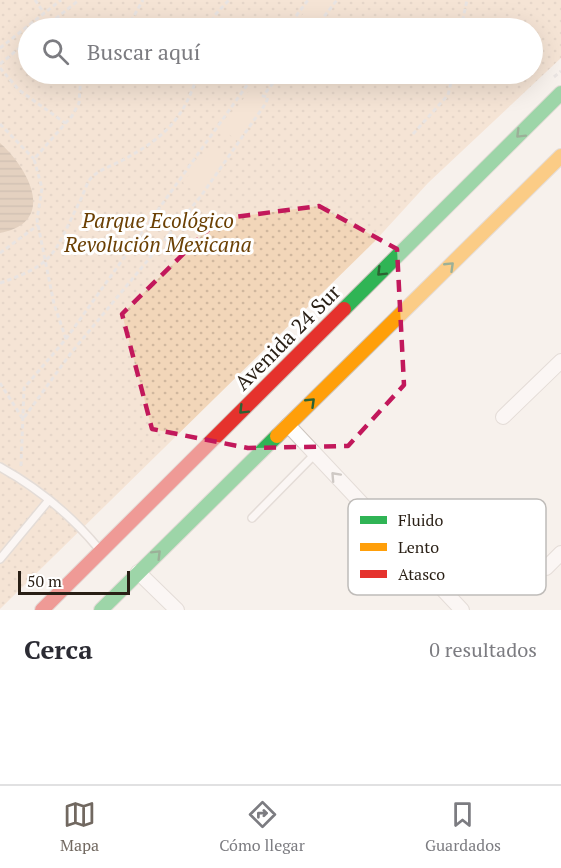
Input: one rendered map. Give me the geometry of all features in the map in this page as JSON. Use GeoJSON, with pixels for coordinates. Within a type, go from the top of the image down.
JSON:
{"type":"FeatureCollection","features":[{"type":"Feature","properties":{"kind":"main road","name":"Avenida 24 Sur"},"geometry":{"type":"LineString","coordinates":[[42,610],[561,93]]}},
{"type":"Feature","properties":{"kind":"main road"},"geometry":{"type":"LineString","coordinates":[[101,610],[561,156]]}},
{"type":"Feature","properties":{"kind":"street"},"geometry":{"type":"LineString","coordinates":[[503,417],[561,361]]}},
{"type":"Feature","properties":{"kind":"street"},"geometry":{"type":"LineString","coordinates":[[288,425],[357,499]]}},
{"type":"Feature","properties":{"kind":"street"},"geometry":{"type":"LineString","coordinates":[[546,568],[561,553]]}},
{"type":"Feature","properties":{"kind":"street"},"geometry":{"type":"LineString","coordinates":[[138,572],[177,610]]}},
{"type":"Feature","properties":{"kind":"street"},"geometry":{"type":"LineString","coordinates":[[448,595],[462,610]]}},
{"type":"Feature","properties":{"kind":"lane"},"geometry":{"type":"LineString","coordinates":[[252,518],[315,454]]}},
{"type":"Feature","properties":{"kind":"lane"},"geometry":{"type":"LineString","coordinates":[[0,467],[23,480],[76,522],[101,552]]}},
{"type":"Feature","properties":{"kind":"lane"},"geometry":{"type":"LineString","coordinates":[[0,559],[49,500]]}},
{"type":"Feature","properties":{"kind":"path"},"geometry":{"type":"LineString","coordinates":[[34,0],[44,14]]}},
{"type":"Feature","properties":{"kind":"path"},"geometry":{"type":"LineString","coordinates":[[39,18],[61,0]]}},
{"type":"Feature","properties":{"kind":"path"},"geometry":{"type":"LineString","coordinates":[[56,18],[79,0]]}},
{"type":"Feature","properties":{"kind":"path"},"geometry":{"type":"LineString","coordinates":[[133,18],[143,0]]}},
{"type":"Feature","properties":{"kind":"path"},"geometry":{"type":"LineString","coordinates":[[213,18],[230,0]]}},
{"type":"Feature","properties":{"kind":"path"},"geometry":{"type":"LineString","coordinates":[[294,18],[308,0]]}},
{"type":"Feature","properties":{"kind":"path"},"geometry":{"type":"LineString","coordinates":[[323,18],[337,0]]}},
{"type":"Feature","properties":{"kind":"path"},"geometry":{"type":"LineString","coordinates":[[463,18],[467,0]]}},
{"type":"Feature","properties":{"kind":"path"},"geometry":{"type":"LineString","coordinates":[[0,48],[18,34]]}},
{"type":"Feature","properties":{"kind":"path"},"geometry":{"type":"LineString","coordinates":[[18,51],[1,68],[19,90],[65,123]]}},
{"type":"Feature","properties":{"kind":"path"},"geometry":{"type":"LineString","coordinates":[[554,77],[561,71]]}},
{"type":"Feature","properties":{"kind":"path"},"geometry":{"type":"LineString","coordinates":[[34,159],[79,103],[80,84]]}},
{"type":"Feature","properties":{"kind":"path"},"geometry":{"type":"LineString","coordinates":[[0,283],[36,270],[46,262],[56,249],[92,178],[156,141],[175,124],[189,100],[195,84]]}},
{"type":"Feature","properties":{"kind":"path"},"geometry":{"type":"LineString","coordinates":[[20,475],[24,388],[66,339],[248,84]]}},
{"type":"Feature","properties":{"kind":"path"},"geometry":{"type":"LineString","coordinates":[[23,419],[71,353],[201,196],[266,103],[268,97],[263,96],[272,84]]}},
{"type":"Feature","properties":{"kind":"path"},"geometry":{"type":"LineString","coordinates":[[413,134],[448,95],[451,84]]}},
{"type":"Feature","properties":{"kind":"path"},"geometry":{"type":"LineString","coordinates":[[0,124],[34,159],[42,188],[38,225],[54,304],[66,339]]}},
{"type":"Feature","properties":{"kind":"path"},"geometry":{"type":"LineString","coordinates":[[0,253],[38,225]]}},
{"type":"Feature","properties":{"kind":"path"},"geometry":{"type":"LineString","coordinates":[[0,383],[23,419]]}},
{"type":"Feature","properties":{"kind":"highlighted area"},"geometry":{"type":"Polygon","coordinates":[[[319,206],[397,249],[404,385],[348,446],[248,448],[152,429],[122,314],[219,219],[319,206]]]}},
{"type":"Feature","properties":{"kind":"green space","name":"Parque Ecológico Revolución Mexicana"},"geometry":{"type":"Polygon","coordinates":[[[0,0],[561,0],[561,58],[543,75],[543,18],[18,18],[18,84],[533,84],[428,183],[375,241],[0,609],[0,0]]]}},
{"type":"Feature","properties":{"kind":"green space"},"geometry":{"type":"Polygon","coordinates":[[[314,0],[329,0],[333,3],[322,18],[300,18],[314,0]]]}},
{"type":"Feature","properties":{"kind":"green space"},"geometry":{"type":"Polygon","coordinates":[[[249,91],[266,103],[238,141],[222,129],[249,91]]]}},
{"type":"Feature","properties":{"kind":"green space"},"geometry":{"type":"Polygon","coordinates":[[[210,147],[228,160],[201,196],[183,183],[210,147]]]}},
{"type":"Feature","properties":{"kind":"shaded area"},"geometry":{"type":"Polygon","coordinates":[[[0,143],[20,166],[28,180],[33,206],[28,218],[18,227],[0,233],[0,143]]]}},
{"type":"Feature","properties":{"kind":"traffic: fast"},"geometry":{"type":"LineString","coordinates":[[344,309],[561,93]]}},
{"type":"Feature","properties":{"kind":"traffic: fast"},"geometry":{"type":"LineString","coordinates":[[101,610],[277,436]]}},
{"type":"Feature","properties":{"kind":"traffic: slow"},"geometry":{"type":"LineString","coordinates":[[277,436],[561,156]]}},
{"type":"Feature","properties":{"kind":"traffic: jam"},"geometry":{"type":"LineString","coordinates":[[42,610],[344,309]]}}]}
